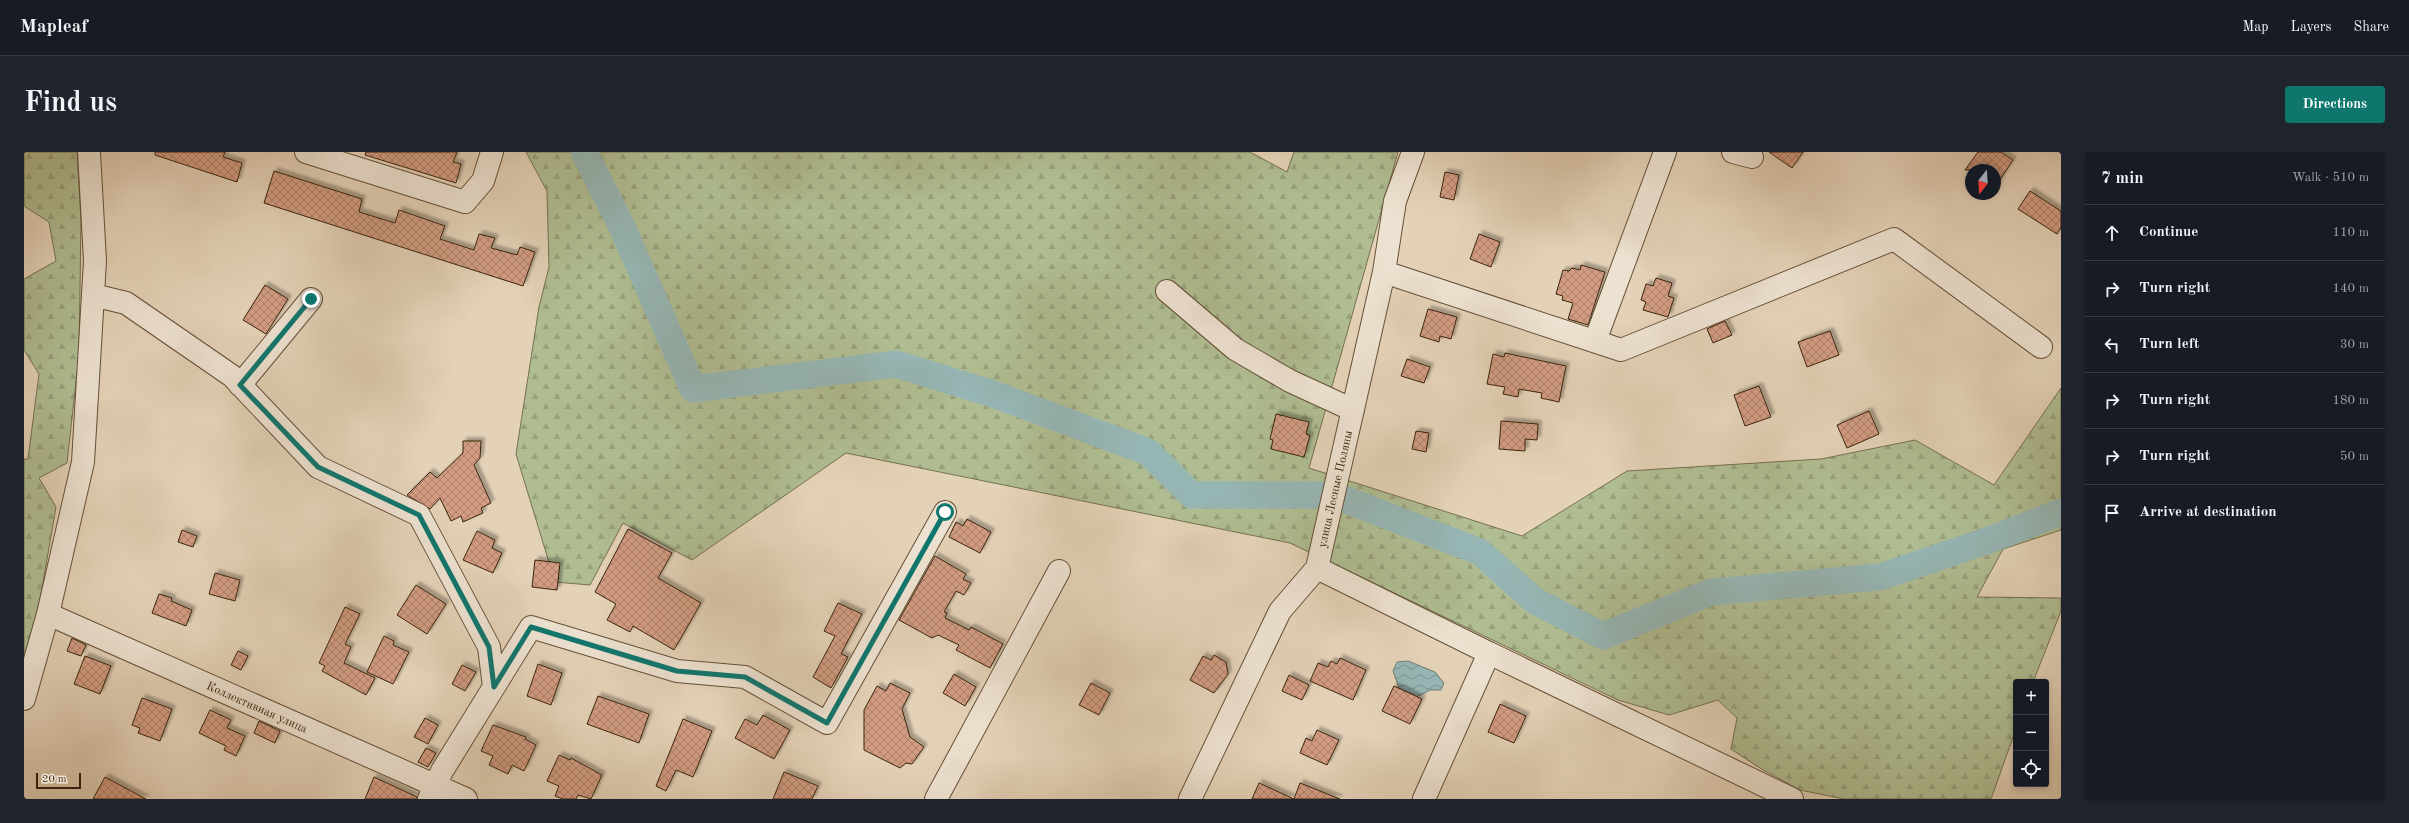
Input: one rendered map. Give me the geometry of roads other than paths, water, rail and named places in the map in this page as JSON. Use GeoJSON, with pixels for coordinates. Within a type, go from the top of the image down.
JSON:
{"type":"FeatureCollection","features":[{"type":"Feature","properties":{"kind":"street"},"geometry":{"type":"LineString","coordinates":[[24,699],[48,614],[83,462],[95,261],[89,152]]}},
{"type":"Feature","properties":{"kind":"street"},"geometry":{"type":"LineString","coordinates":[[306,152],[465,202],[483,181],[492,152]]}},
{"type":"Feature","properties":{"kind":"street","name":"улица Лесные Поляны"},"geometry":{"type":"LineString","coordinates":[[1190,799],[1280,611],[1317,568],[1384,272],[1395,201],[1413,152]]}},
{"type":"Feature","properties":{"kind":"street"},"geometry":{"type":"LineString","coordinates":[[1594,341],[1665,152]]}},
{"type":"Feature","properties":{"kind":"street"},"geometry":{"type":"LineString","coordinates":[[1384,272],[1621,350],[1894,239],[2042,347]]}},
{"type":"Feature","properties":{"kind":"street"},"geometry":{"type":"LineString","coordinates":[[1167,291],[1235,349],[1290,381],[1353,410]]}},
{"type":"Feature","properties":{"kind":"street"},"geometry":{"type":"LineString","coordinates":[[93,295],[126,303],[232,376],[318,467],[419,515],[489,647],[494,687]]}},
{"type":"Feature","properties":{"kind":"street"},"geometry":{"type":"LineString","coordinates":[[240,385],[311,299]]}},
{"type":"Feature","properties":{"kind":"street"},"geometry":{"type":"LineString","coordinates":[[432,792],[531,627],[677,671],[745,677],[827,723],[945,512]]}},
{"type":"Feature","properties":{"kind":"street"},"geometry":{"type":"LineString","coordinates":[[1317,568],[1489,653],[1792,799]]}},
{"type":"Feature","properties":{"kind":"street"},"geometry":{"type":"LineString","coordinates":[[936,799],[1059,571]]}},
{"type":"Feature","properties":{"kind":"street","name":"Коллективная улица"},"geometry":{"type":"LineString","coordinates":[[48,614],[432,792],[466,799]]}},
{"type":"Feature","properties":{"kind":"street"},"geometry":{"type":"LineString","coordinates":[[1424,799],[1489,653]]}},
{"type":"Feature","properties":{"kind":"water"},"geometry":{"type":"Polygon","coordinates":[[[1408,661],[1435,672],[1444,683],[1441,690],[1430,690],[1419,696],[1399,688],[1393,671],[1397,662],[1408,661]]]}},
{"type":"Feature","properties":{"kind":"waterway"},"geometry":{"type":"LineString","coordinates":[[584,152],[623,229],[693,389],[896,364],[993,394],[1148,452],[1192,495],[1334,495],[1480,552],[1535,601],[1603,636],[1711,592],[1880,577],[1989,540],[2061,512]]}}]}
